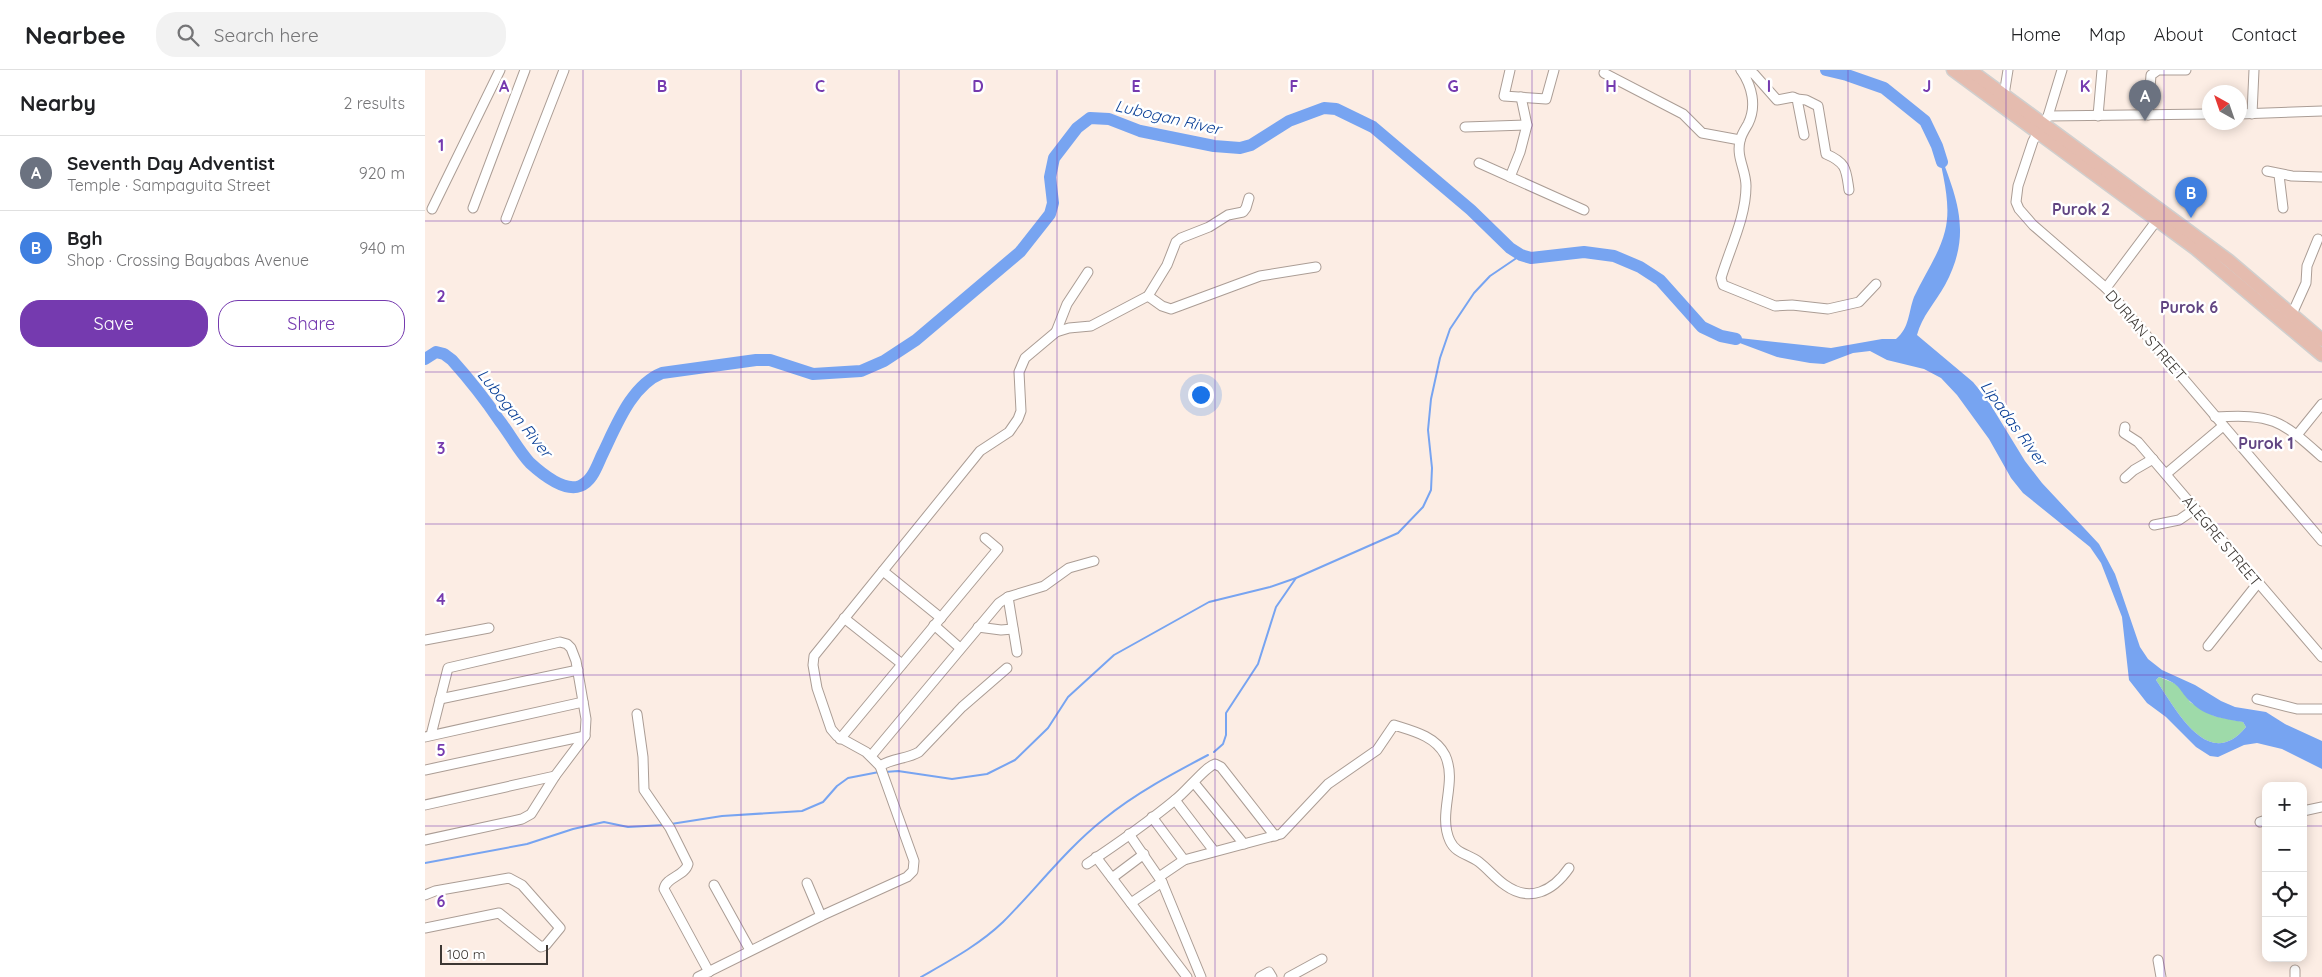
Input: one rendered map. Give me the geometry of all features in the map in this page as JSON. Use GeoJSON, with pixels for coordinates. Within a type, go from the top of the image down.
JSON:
{"type":"FeatureCollection","features":[{"type":"Feature","properties":{"kind":"main road"},"geometry":{"type":"LineString","coordinates":[[1953,70],[2043,124]]}},
{"type":"Feature","properties":{"kind":"main road"},"geometry":{"type":"LineString","coordinates":[[1970,70],[2043,124],[2160,216],[2322,355]]}},
{"type":"Feature","properties":{"kind":"main road"},"geometry":{"type":"LineString","coordinates":[[2160,216],[2228,260],[2322,340]]}},
{"type":"Feature","properties":{"kind":"street"},"geometry":{"type":"LineString","coordinates":[[432,209],[500,70]]}},
{"type":"Feature","properties":{"kind":"street"},"geometry":{"type":"LineString","coordinates":[[473,208],[525,70]]}},
{"type":"Feature","properties":{"kind":"street"},"geometry":{"type":"LineString","coordinates":[[506,219],[563,70]]}},
{"type":"Feature","properties":{"kind":"street"},"geometry":{"type":"LineString","coordinates":[[1510,70],[1504,96],[1546,99],[1554,70]]}},
{"type":"Feature","properties":{"kind":"street"},"geometry":{"type":"LineString","coordinates":[[1741,70],[1754,74],[1777,100],[1793,97],[1806,100],[1818,106],[1826,154],[1837,158],[1846,168],[1849,190]]}},
{"type":"Feature","properties":{"kind":"street"},"geometry":{"type":"LineString","coordinates":[[1741,70],[1749,84],[1753,107],[1749,123],[1740,140],[1739,155],[1745,175],[1745,199],[1742,215],[1721,278],[1723,285],[1775,306],[1792,305],[1827,309],[1859,302],[1876,284]]}},
{"type":"Feature","properties":{"kind":"street"},"geometry":{"type":"LineString","coordinates":[[2004,95],[2008,70]]}},
{"type":"Feature","properties":{"kind":"street","name":"DURIAN STREET"},"geometry":{"type":"LineString","coordinates":[[2062,70],[2018,186],[2017,202],[2019,209],[2027,219],[2106,288],[2322,541]]}},
{"type":"Feature","properties":{"kind":"street"},"geometry":{"type":"LineString","coordinates":[[2098,116],[2102,70]]}},
{"type":"Feature","properties":{"kind":"street"},"geometry":{"type":"LineString","coordinates":[[2149,115],[2151,75],[2158,70],[2186,70]]}},
{"type":"Feature","properties":{"kind":"street"},"geometry":{"type":"LineString","coordinates":[[2252,114],[2254,70]]}},
{"type":"Feature","properties":{"kind":"street"},"geometry":{"type":"LineString","coordinates":[[1604,74],[1683,114],[1703,133],[1740,140]]}},
{"type":"Feature","properties":{"kind":"street"},"geometry":{"type":"LineString","coordinates":[[1510,177],[1520,152],[1527,125],[1521,97]]}},
{"type":"Feature","properties":{"kind":"street"},"geometry":{"type":"LineString","coordinates":[[1797,99],[1803,135]]}},
{"type":"Feature","properties":{"kind":"street"},"geometry":{"type":"LineString","coordinates":[[2247,114],[2322,111]]}},
{"type":"Feature","properties":{"kind":"street"},"geometry":{"type":"LineString","coordinates":[[2043,124],[2098,116],[2202,114]]}},
{"type":"Feature","properties":{"kind":"street"},"geometry":{"type":"LineString","coordinates":[[1465,127],[1527,125]]}},
{"type":"Feature","properties":{"kind":"street"},"geometry":{"type":"LineString","coordinates":[[1479,163],[1584,210]]}},
{"type":"Feature","properties":{"kind":"street"},"geometry":{"type":"LineString","coordinates":[[2267,172],[2279,175],[2322,177]]}},
{"type":"Feature","properties":{"kind":"street"},"geometry":{"type":"LineString","coordinates":[[2279,175],[2283,208]]}},
{"type":"Feature","properties":{"kind":"street"},"geometry":{"type":"LineString","coordinates":[[698,977],[708,974],[750,950],[821,916],[907,878],[913,871],[914,861],[880,766],[871,756],[840,739],[831,729],[817,688],[813,660],[817,651],[980,451],[1015,426],[1021,411],[1018,380],[1020,364],[1056,332],[1069,328],[1091,326],[1148,296],[1170,258],[1176,242],[1187,234],[1209,226],[1229,215],[1243,212],[1249,198]]}},
{"type":"Feature","properties":{"kind":"street"},"geometry":{"type":"LineString","coordinates":[[2106,288],[2160,216]]}},
{"type":"Feature","properties":{"kind":"street"},"geometry":{"type":"LineString","coordinates":[[2292,314],[2307,283],[2307,266],[2319,239]]}},
{"type":"Feature","properties":{"kind":"street"},"geometry":{"type":"LineString","coordinates":[[1148,296],[1161,306],[1171,309],[1261,276],[1316,267]]}},
{"type":"Feature","properties":{"kind":"street"},"geometry":{"type":"LineString","coordinates":[[1056,332],[1067,304],[1088,272]]}},
{"type":"Feature","properties":{"kind":"street"},"geometry":{"type":"LineString","coordinates":[[2297,435],[2322,404]]}},
{"type":"Feature","properties":{"kind":"street"},"geometry":{"type":"LineString","coordinates":[[2215,416],[2265,418],[2279,423],[2297,435],[2322,457]]}},
{"type":"Feature","properties":{"kind":"street","name":"ALEGRE STREET"},"geometry":{"type":"LineString","coordinates":[[2125,426],[2124,434],[2139,442],[2322,657]]}},
{"type":"Feature","properties":{"kind":"street"},"geometry":{"type":"LineString","coordinates":[[2166,474],[2223,426]]}},
{"type":"Feature","properties":{"kind":"street"},"geometry":{"type":"LineString","coordinates":[[2125,478],[2134,470],[2153,459]]}},
{"type":"Feature","properties":{"kind":"street"},"geometry":{"type":"LineString","coordinates":[[2154,526],[2179,520],[2195,509]]}},
{"type":"Feature","properties":{"kind":"street"},"geometry":{"type":"LineString","coordinates":[[840,739],[998,549],[985,538]]}},
{"type":"Feature","properties":{"kind":"street"},"geometry":{"type":"LineString","coordinates":[[871,756],[999,603],[1008,597],[1044,586],[1069,568],[1094,560]]}},
{"type":"Feature","properties":{"kind":"street"},"geometry":{"type":"LineString","coordinates":[[883,571],[941,618]]}},
{"type":"Feature","properties":{"kind":"street"},"geometry":{"type":"LineString","coordinates":[[2208,646],[2258,583]]}},
{"type":"Feature","properties":{"kind":"street"},"geometry":{"type":"LineString","coordinates":[[1008,597],[1017,652]]}},
{"type":"Feature","properties":{"kind":"street"},"geometry":{"type":"LineString","coordinates":[[844,618],[902,664]]}},
{"type":"Feature","properties":{"kind":"street"},"geometry":{"type":"LineString","coordinates":[[934,625],[960,648]]}},
{"type":"Feature","properties":{"kind":"street"},"geometry":{"type":"LineString","coordinates":[[978,627],[1001,630],[1013,629]]}},
{"type":"Feature","properties":{"kind":"street"},"geometry":{"type":"LineString","coordinates":[[425,640],[489,628]]}},
{"type":"Feature","properties":{"kind":"street"},"geometry":{"type":"LineString","coordinates":[[425,840],[525,818],[533,811],[555,776],[585,736],[586,727],[578,670],[571,648],[567,644],[560,642],[448,668],[428,736]]}},
{"type":"Feature","properties":{"kind":"street"},"geometry":{"type":"LineString","coordinates":[[880,766],[893,759],[913,756],[919,752],[962,706],[1007,668]]}},
{"type":"Feature","properties":{"kind":"street"},"geometry":{"type":"LineString","coordinates":[[440,699],[578,670]]}},
{"type":"Feature","properties":{"kind":"street"},"geometry":{"type":"LineString","coordinates":[[2257,699],[2297,709],[2322,709]]}},
{"type":"Feature","properties":{"kind":"street"},"geometry":{"type":"LineString","coordinates":[[428,736],[583,702]]}},
{"type":"Feature","properties":{"kind":"street"},"geometry":{"type":"LineString","coordinates":[[637,714],[643,757],[644,790],[670,828],[688,866],[683,872],[665,884],[664,889],[708,974]]}},
{"type":"Feature","properties":{"kind":"street"},"geometry":{"type":"LineString","coordinates":[[1131,903],[1184,860],[1275,836],[1289,827],[1328,784],[1377,750],[1394,725],[1424,735],[1444,754],[1449,765],[1450,781],[1445,824],[1449,840],[1459,852],[1477,860],[1505,885],[1516,892],[1528,894],[1542,892],[1551,888],[1569,868]]}},
{"type":"Feature","properties":{"kind":"street"},"geometry":{"type":"LineString","coordinates":[[425,770],[585,736]]}},
{"type":"Feature","properties":{"kind":"street"},"geometry":{"type":"LineString","coordinates":[[1087,864],[1175,800],[1195,784],[1211,766],[1218,765],[1275,836]]}},
{"type":"Feature","properties":{"kind":"street"},"geometry":{"type":"LineString","coordinates":[[425,805],[555,776]]}},
{"type":"Feature","properties":{"kind":"street"},"geometry":{"type":"LineString","coordinates":[[1195,784],[1244,844]]}},
{"type":"Feature","properties":{"kind":"street"},"geometry":{"type":"LineString","coordinates":[[1175,800],[1214,851]]}},
{"type":"Feature","properties":{"kind":"street"},"geometry":{"type":"LineString","coordinates":[[2307,810],[2322,807]]}},
{"type":"Feature","properties":{"kind":"street"},"geometry":{"type":"LineString","coordinates":[[1152,817],[1184,860]]}},
{"type":"Feature","properties":{"kind":"street"},"geometry":{"type":"LineString","coordinates":[[1129,834],[1160,879],[1200,977]]}},
{"type":"Feature","properties":{"kind":"street"},"geometry":{"type":"LineString","coordinates":[[1112,878],[1144,854]]}},
{"type":"Feature","properties":{"kind":"street"},"geometry":{"type":"LineString","coordinates":[[1096,857],[1187,977]]}},
{"type":"Feature","properties":{"kind":"street"},"geometry":{"type":"LineString","coordinates":[[425,895],[435,891],[509,878],[522,885],[560,928],[546,945],[541,947],[499,913],[425,928]]}},
{"type":"Feature","properties":{"kind":"street"},"geometry":{"type":"LineString","coordinates":[[807,883],[821,916]]}},
{"type":"Feature","properties":{"kind":"street"},"geometry":{"type":"LineString","coordinates":[[715,885],[750,950]]}},
{"type":"Feature","properties":{"kind":"street"},"geometry":{"type":"LineString","coordinates":[[1289,977],[1322,959]]}},
{"type":"Feature","properties":{"kind":"street"},"geometry":{"type":"LineString","coordinates":[[2158,960],[2161,977]]}},
{"type":"Feature","properties":{"kind":"street"},"geometry":{"type":"LineString","coordinates":[[1260,977],[1269,972],[1272,977]]}},
{"type":"Feature","properties":{"kind":"green space"},"geometry":{"type":"Polygon","coordinates":[[[2159,677],[2174,683],[2181,688],[2190,702],[2214,716],[2243,722],[2246,727],[2232,739],[2219,743],[2206,740],[2194,732],[2183,720],[2156,680],[2159,677]]]}},
{"type":"Feature","properties":{"kind":"water"},"geometry":{"type":"Polygon","coordinates":[[[1937,146],[1956,199],[1960,232],[1954,266],[1945,285],[1925,316],[1917,335],[1973,382],[1987,399],[2025,461],[2042,483],[2099,544],[2115,574],[2140,647],[2148,659],[2162,670],[2195,685],[2221,701],[2235,707],[2266,712],[2285,724],[2322,741],[2322,769],[2282,749],[2257,743],[2244,745],[2218,757],[2210,756],[2196,747],[2166,717],[2147,703],[2129,680],[2122,617],[2101,563],[2090,547],[2023,493],[2011,478],[1989,439],[1957,395],[1941,378],[1924,369],[1887,360],[1870,351],[1853,353],[1824,364],[1810,363],[1777,357],[1721,336],[1831,348],[1882,339],[1896,339],[1904,330],[1914,297],[1935,257],[1945,231],[1947,199],[1937,146]],[[2159,677],[2156,680],[2183,720],[2194,732],[2206,740],[2219,743],[2232,739],[2246,727],[2243,722],[2216,717],[2197,708],[2176,685],[2159,677]]]}},
{"type":"Feature","properties":{"kind":"waterway","name":"Lipadas River"},"geometry":{"type":"LineString","coordinates":[[1826,70],[1884,88],[1925,121],[1937,146],[1942,162]]}},
{"type":"Feature","properties":{"kind":"waterway","name":"Lubogan River"},"geometry":{"type":"LineString","coordinates":[[425,359],[436,352],[444,354],[452,360],[471,382],[530,463],[553,481],[567,486],[580,486],[594,472],[620,418],[634,396],[642,386],[662,373],[756,360],[770,360],[813,374],[861,371],[884,361],[916,340],[1020,252],[1050,214],[1053,203],[1050,177],[1054,158],[1077,128],[1090,118],[1109,119],[1140,131],[1214,146],[1240,148],[1251,145],[1289,121],[1324,108],[1336,109],[1373,127],[1471,210],[1510,248],[1521,255],[1531,258],[1584,252],[1614,256],[1640,267],[1660,280],[1702,327],[1721,336],[1736,339]]}},
{"type":"Feature","properties":{"kind":"waterway"},"geometry":{"type":"LineString","coordinates":[[885,772],[898,771],[952,779],[987,774],[1015,760],[1048,728],[1068,697],[1114,655],[1209,602],[1270,587],[1296,578],[1398,533],[1423,507],[1431,490],[1432,468],[1428,430],[1431,399],[1440,358],[1450,329],[1474,293],[1490,276],[1521,255]]}},
{"type":"Feature","properties":{"kind":"waterway"},"geometry":{"type":"LineString","coordinates":[[1214,752],[1223,744],[1226,735],[1226,713],[1258,664],[1276,607],[1296,578]]}},
{"type":"Feature","properties":{"kind":"waterway"},"geometry":{"type":"LineString","coordinates":[[921,977],[963,952],[994,930],[1077,843],[1116,810],[1155,784],[1208,755]]}},
{"type":"Feature","properties":{"kind":"waterway"},"geometry":{"type":"LineString","coordinates":[[671,824],[722,816],[802,811],[823,802],[837,786],[848,778],[879,772]]}},
{"type":"Feature","properties":{"kind":"waterway"},"geometry":{"type":"LineString","coordinates":[[425,863],[527,844],[573,829],[604,822],[628,827],[664,825]]}},
{"type":"Feature","properties":{"kind":"place","name":"Seventh Day Adventist"},"geometry":{"type":"Point","coordinates":[2145,121]}},
{"type":"Feature","properties":{"kind":"place","name":"Bgh"},"geometry":{"type":"Point","coordinates":[2191,218]}},
{"type":"Feature","properties":{"kind":"district","name":"Purok 2"},"geometry":{"type":"Point","coordinates":[2081,209]}},
{"type":"Feature","properties":{"kind":"district","name":"Purok 6"},"geometry":{"type":"Point","coordinates":[2189,307]}},
{"type":"Feature","properties":{"kind":"district","name":"Purok 1"},"geometry":{"type":"Point","coordinates":[2266,443]}}]}
